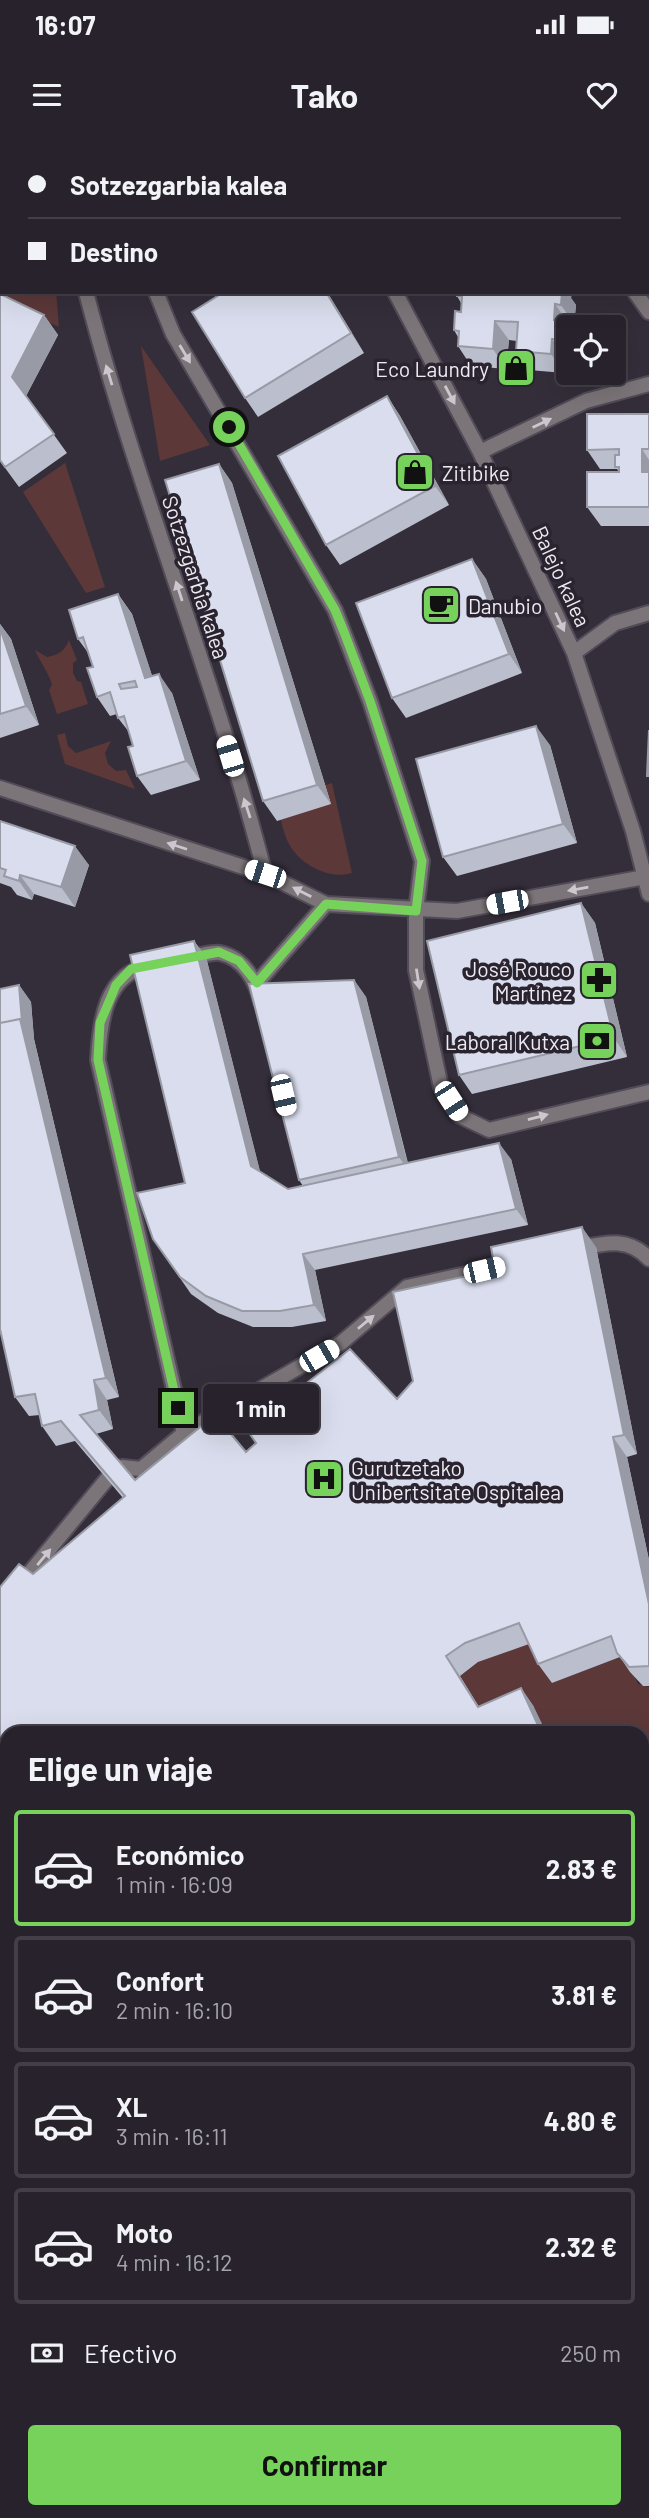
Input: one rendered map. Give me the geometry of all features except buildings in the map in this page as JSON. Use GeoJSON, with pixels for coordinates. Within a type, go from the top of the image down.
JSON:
{"type":"FeatureCollection","features":[{"type":"Feature","properties":{"kind":"street","name":"Sotzezgarbia kalea"},"geometry":{"type":"LineString","coordinates":[[87,294],[107,368],[198,651],[265,874]]}},
{"type":"Feature","properties":{"kind":"street"},"geometry":{"type":"LineString","coordinates":[[157,294],[173,334],[335,610],[370,701],[422,861],[416,911],[416,970],[441,1087],[460,1116],[489,1130],[649,1092]]}},
{"type":"Feature","properties":{"kind":"street","name":"Balejo kalea"},"geometry":{"type":"LineString","coordinates":[[396,294],[481,452],[575,653],[649,894]]}},
{"type":"Feature","properties":{"kind":"street"},"geometry":{"type":"LineString","coordinates":[[636,294],[649,312]]}},
{"type":"Feature","properties":{"kind":"street"},"geometry":{"type":"LineString","coordinates":[[481,452],[586,401],[649,384]]}},
{"type":"Feature","properties":{"kind":"street"},"geometry":{"type":"LineString","coordinates":[[575,653],[615,624],[649,613]]}},
{"type":"Feature","properties":{"kind":"street"},"geometry":{"type":"LineString","coordinates":[[0,788],[265,874],[326,904],[416,911],[457,911],[645,877]]}},
{"type":"Feature","properties":{"kind":"street"},"geometry":{"type":"LineString","coordinates":[[257,983],[326,904]]}},
{"type":"Feature","properties":{"kind":"street"},"geometry":{"type":"LineString","coordinates":[[184,1433],[98,1060],[100,1023],[116,985],[131,969],[219,952],[239,961],[257,983],[264,1014]]}},
{"type":"Feature","properties":{"kind":"street"},"geometry":{"type":"LineString","coordinates":[[634,1246],[649,1240]]}},
{"type":"Feature","properties":{"kind":"street"},"geometry":{"type":"LineString","coordinates":[[557,1254],[611,1241],[634,1246],[649,1259]]}},
{"type":"Feature","properties":{"kind":"street"},"geometry":{"type":"LineString","coordinates":[[122,1467],[141,1469],[184,1433],[341,1343],[407,1287],[530,1260]]}},
{"type":"Feature","properties":{"kind":"street"},"geometry":{"type":"LineString","coordinates":[[0,1609],[107,1479]]}},
{"type":"Feature","properties":{"kind":"shaded area"},"geometry":{"type":"Polygon","coordinates":[[[1,294],[56,294],[59,327],[1,302],[1,294]]]}},
{"type":"Feature","properties":{"kind":"shaded area"},"geometry":{"type":"Polygon","coordinates":[[[141,346],[210,445],[160,461],[141,346]]]}},
{"type":"Feature","properties":{"kind":"shaded area"},"geometry":{"type":"Polygon","coordinates":[[[65,463],[105,587],[86,593],[23,492],[65,463]]]}},
{"type":"Feature","properties":{"kind":"shaded area"},"geometry":{"type":"Polygon","coordinates":[[[69,640],[77,660],[73,663],[73,673],[77,681],[81,682],[88,704],[57,714],[49,690],[51,681],[35,650],[47,657],[58,654],[69,640]]]}},
{"type":"Feature","properties":{"kind":"shaded area"},"geometry":{"type":"Polygon","coordinates":[[[65,733],[68,746],[76,753],[111,741],[105,753],[108,764],[116,771],[126,770],[135,789],[65,764],[57,735],[65,733]]]}},
{"type":"Feature","properties":{"kind":"shaded area"},"geometry":{"type":"Polygon","coordinates":[[[332,783],[352,873],[343,875],[316,869],[294,852],[285,834],[276,800],[332,783]]]}},
{"type":"Feature","properties":{"kind":"shaded area"},"geometry":{"type":"Polygon","coordinates":[[[533,1642],[552,1683],[625,1655],[638,1684],[649,1687],[649,1726],[543,1726],[534,1707],[490,1726],[460,1676],[478,1662],[533,1642]]]}},
{"type":"Feature","properties":{"kind":"place","name":"Eco Laundry"},"geometry":{"type":"Point","coordinates":[516,368]}},
{"type":"Feature","properties":{"kind":"place","name":"Zitibike"},"geometry":{"type":"Point","coordinates":[415,472]}},
{"type":"Feature","properties":{"kind":"place","name":"Danubio"},"geometry":{"type":"Point","coordinates":[441,605]}},
{"type":"Feature","properties":{"kind":"place","name":"José Rouco Martínez"},"geometry":{"type":"Point","coordinates":[599,980]}},
{"type":"Feature","properties":{"kind":"place","name":"Laboral Kutxa"},"geometry":{"type":"Point","coordinates":[597,1041]}},
{"type":"Feature","properties":{"kind":"place","name":"Gurutzetako Unibertsitate Ospitalea"},"geometry":{"type":"Point","coordinates":[324,1479]}},
{"type":"Feature","properties":{"kind":"route"},"geometry":{"type":"LineString","coordinates":[[178,1408],[98,1060],[100,1023],[116,985],[131,969],[219,952],[239,961],[257,983],[326,904],[416,911],[422,861],[370,701],[335,610],[229,427]]}}]}
